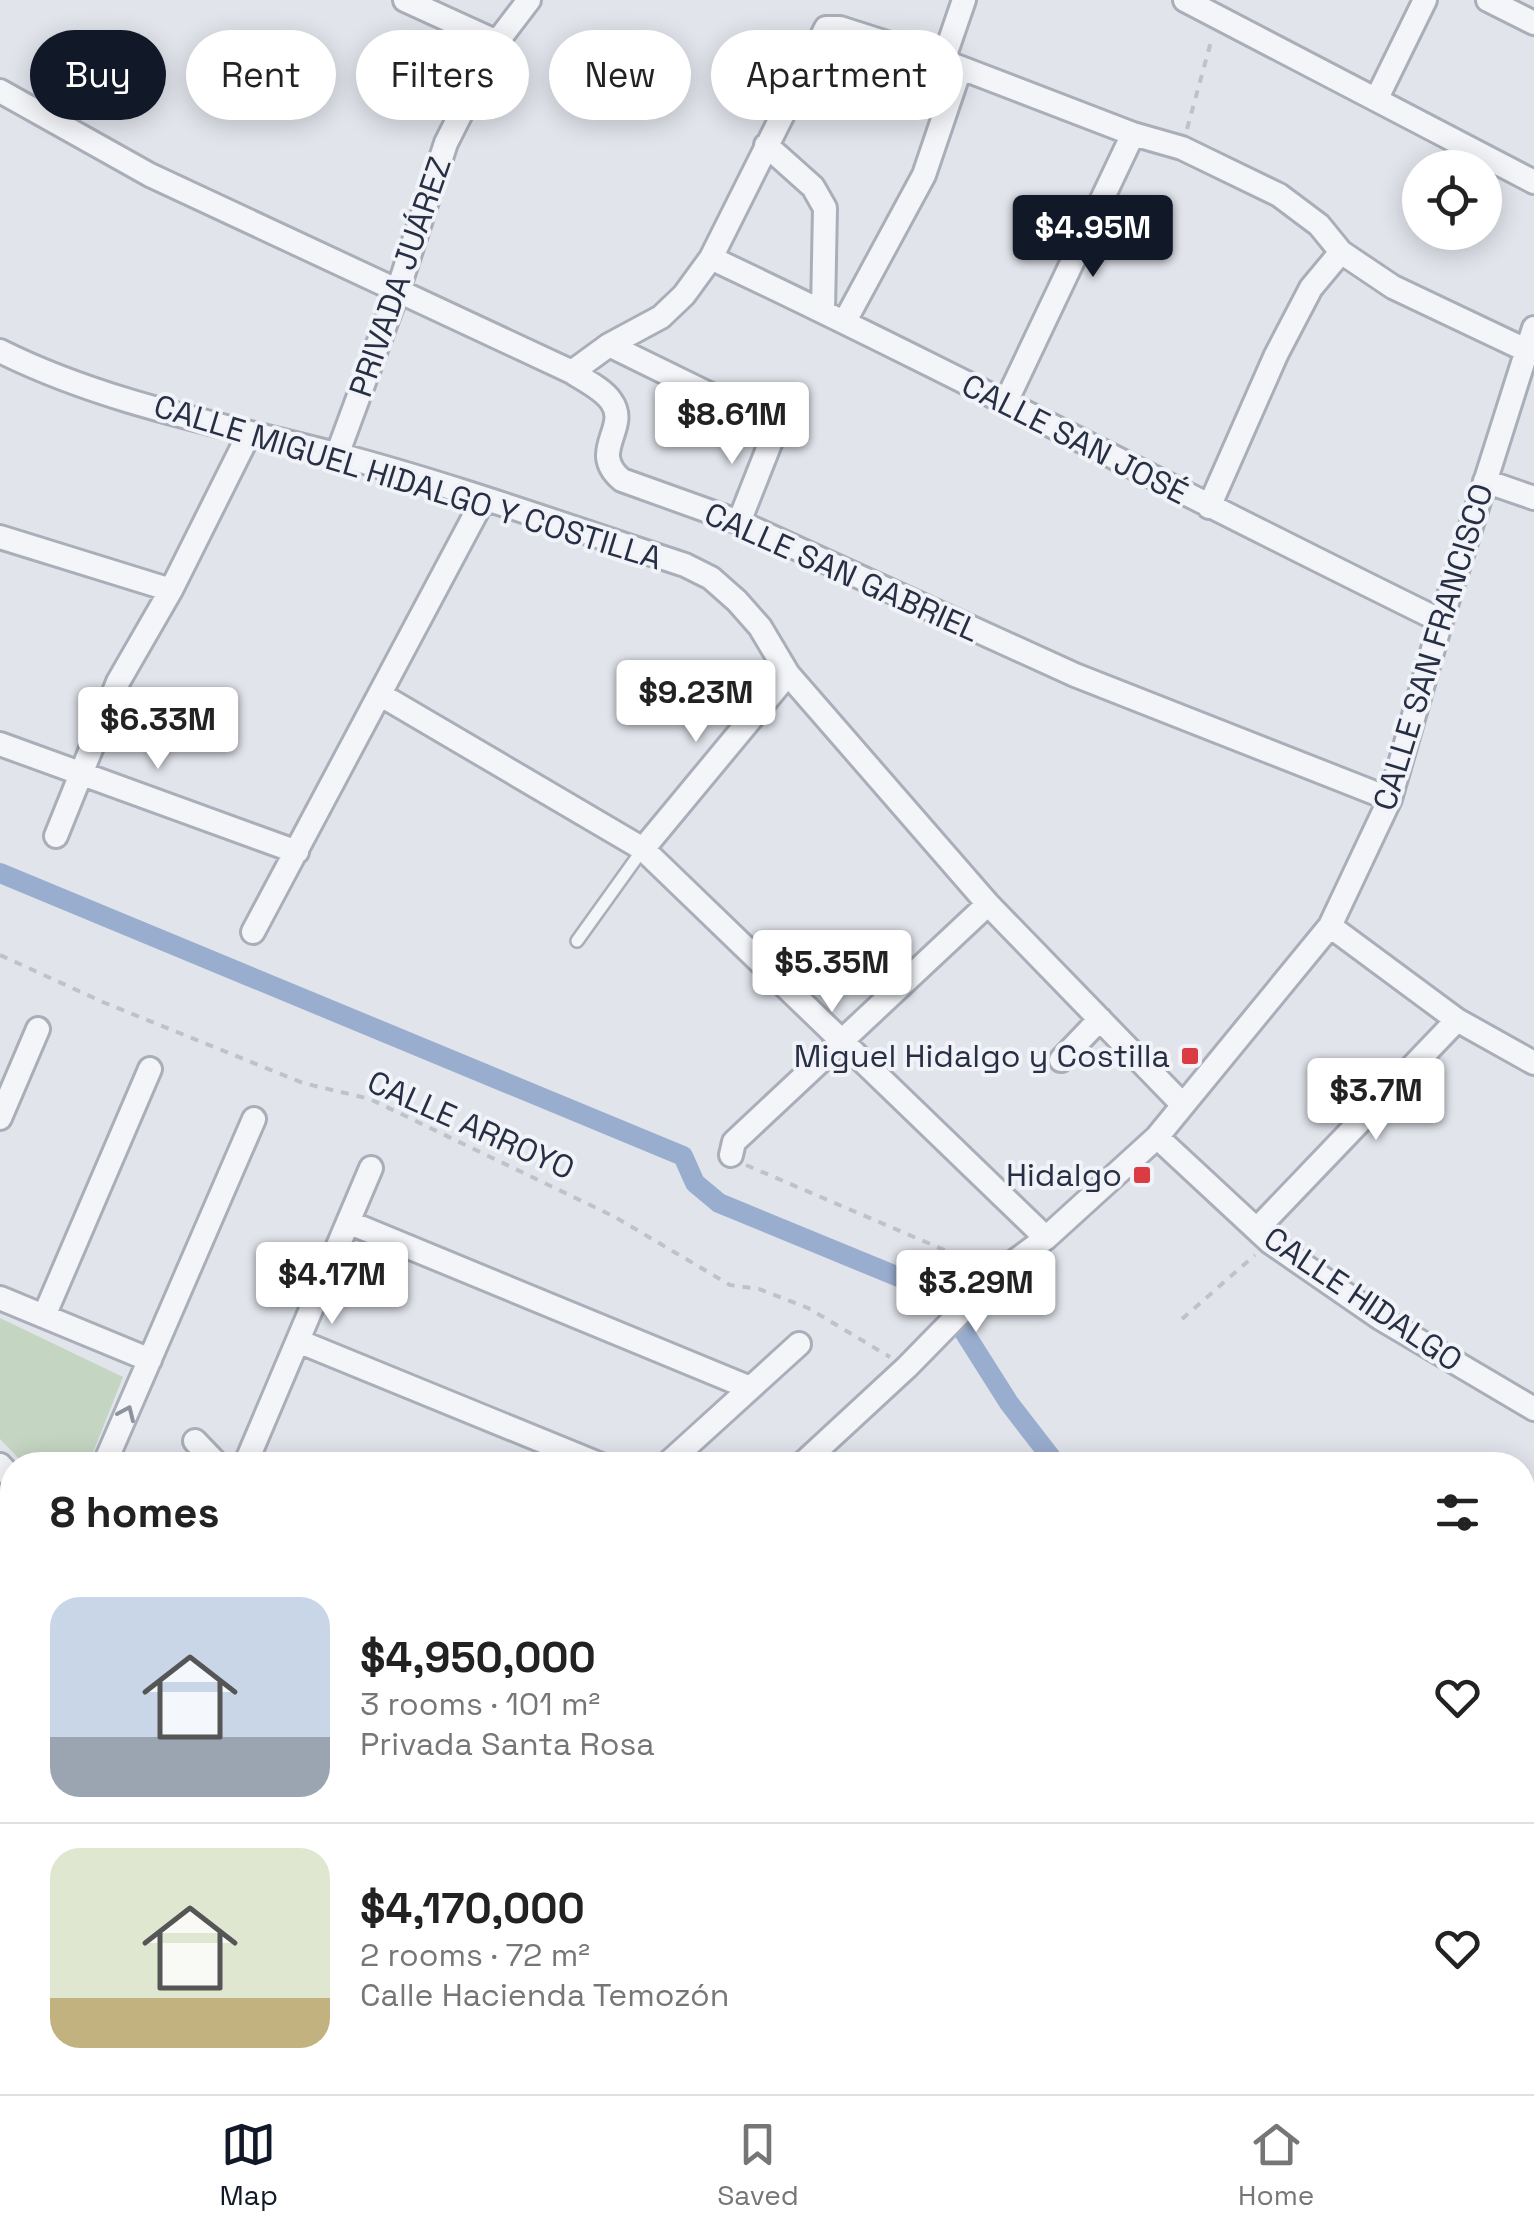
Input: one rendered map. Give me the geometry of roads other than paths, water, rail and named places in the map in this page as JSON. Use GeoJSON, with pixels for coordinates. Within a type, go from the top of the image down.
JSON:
{"type":"FeatureCollection","features":[{"type":"Feature","properties":{"kind":"street"},"geometry":{"type":"LineString","coordinates":[[405,0],[471,30]]}},
{"type":"Feature","properties":{"kind":"street","name":"PRIVADA JUÁREZ"},"geometry":{"type":"LineString","coordinates":[[506,30],[528,0]]}},
{"type":"Feature","properties":{"kind":"street"},"geometry":{"type":"LineString","coordinates":[[958,30],[964,0]]}},
{"type":"Feature","properties":{"kind":"street"},"geometry":{"type":"LineString","coordinates":[[1186,0],[1534,182]]}},
{"type":"Feature","properties":{"kind":"street"},"geometry":{"type":"LineString","coordinates":[[1377,98],[1426,0]]}},
{"type":"Feature","properties":{"kind":"street"},"geometry":{"type":"LineString","coordinates":[[1493,1],[1534,23]]}},
{"type":"Feature","properties":{"kind":"street"},"geometry":{"type":"LineString","coordinates":[[963,70],[1132,134],[1182,148],[1279,195],[1319,226],[1341,252],[1392,287],[1532,344]]}},
{"type":"Feature","properties":{"kind":"street","name":"CALLE SAN GABRIEL"},"geometry":{"type":"LineString","coordinates":[[0,91],[150,175],[572,372],[610,398],[617,413],[606,459],[611,471],[622,480],[739,522],[1075,676],[1390,799]]}},
{"type":"Feature","properties":{"kind":"street","name":"PRIVADA JUÁREZ"},"geometry":{"type":"LineString","coordinates":[[338,454],[446,143],[458,120]]}},
{"type":"Feature","properties":{"kind":"street"},"geometry":{"type":"LineString","coordinates":[[572,372],[609,345],[660,317],[684,296],[710,258],[779,120]]}},
{"type":"Feature","properties":{"kind":"street"},"geometry":{"type":"LineString","coordinates":[[845,321],[924,175],[938,120]]}},
{"type":"Feature","properties":{"kind":"street"},"geometry":{"type":"LineString","coordinates":[[1005,404],[1132,134]]}},
{"type":"Feature","properties":{"kind":"street"},"geometry":{"type":"LineString","coordinates":[[766,145],[814,186],[825,208],[823,311]]}},
{"type":"Feature","properties":{"kind":"street"},"geometry":{"type":"LineString","coordinates":[[1209,507],[1276,355],[1311,288],[1341,252]]}},
{"type":"Feature","properties":{"kind":"street","name":"CALLE SAN JOSÉ"},"geometry":{"type":"LineString","coordinates":[[710,258],[845,321],[1440,620]]}},
{"type":"Feature","properties":{"kind":"street","name":"CALLE SAN FRANCISCO"},"geometry":{"type":"LineString","coordinates":[[815,1452],[907,1367],[999,1273],[1046,1238],[1157,1136],[1330,926],[1390,799],[1440,620],[1532,344]]}},
{"type":"Feature","properties":{"kind":"street"},"geometry":{"type":"LineString","coordinates":[[609,345],[774,426],[739,522]]}},
{"type":"Feature","properties":{"kind":"street","name":"CALLE MIGUEL HIDALGO Y COSTILLA"},"geometry":{"type":"LineString","coordinates":[[0,351],[109,394],[248,434],[338,454],[684,565],[711,578],[760,627],[788,674],[988,904],[1184,1106]]}},
{"type":"Feature","properties":{"kind":"street"},"geometry":{"type":"LineString","coordinates":[[56,836],[118,682],[171,590],[248,434]]}},
{"type":"Feature","properties":{"kind":"street"},"geometry":{"type":"LineString","coordinates":[[1485,481],[1534,498]]}},
{"type":"Feature","properties":{"kind":"street"},"geometry":{"type":"LineString","coordinates":[[253,932],[482,500]]}},
{"type":"Feature","properties":{"kind":"street"},"geometry":{"type":"LineString","coordinates":[[0,537],[171,590]]}},
{"type":"Feature","properties":{"kind":"street"},"geometry":{"type":"LineString","coordinates":[[644,849],[788,674]]}},
{"type":"Feature","properties":{"kind":"street"},"geometry":{"type":"LineString","coordinates":[[381,695],[644,849],[1046,1238]]}},
{"type":"Feature","properties":{"kind":"street"},"geometry":{"type":"LineString","coordinates":[[0,744],[297,852]]}},
{"type":"Feature","properties":{"kind":"street"},"geometry":{"type":"LineString","coordinates":[[731,1155],[734,1142],[988,904]]}},
{"type":"Feature","properties":{"kind":"street"},"geometry":{"type":"LineString","coordinates":[[1330,926],[1458,1020],[1534,1063]]}},
{"type":"Feature","properties":{"kind":"street"},"geometry":{"type":"LineString","coordinates":[[1061,1060],[1100,1019]]}},
{"type":"Feature","properties":{"kind":"street"},"geometry":{"type":"LineString","coordinates":[[1263,1235],[1458,1020]]}},
{"type":"Feature","properties":{"kind":"street"},"geometry":{"type":"LineString","coordinates":[[0,1118],[38,1029]]}},
{"type":"Feature","properties":{"kind":"street"},"geometry":{"type":"LineString","coordinates":[[44,1316],[150,1069]]}},
{"type":"Feature","properties":{"kind":"street"},"geometry":{"type":"LineString","coordinates":[[110,1452],[254,1119]]}},
{"type":"Feature","properties":{"kind":"street","name":"CALLE HIDALGO"},"geometry":{"type":"LineString","coordinates":[[1157,1136],[1263,1235],[1380,1318],[1534,1409]]}},
{"type":"Feature","properties":{"kind":"street"},"geometry":{"type":"LineString","coordinates":[[256,1452],[371,1168]]}},
{"type":"Feature","properties":{"kind":"street"},"geometry":{"type":"LineString","coordinates":[[348,1222],[750,1388]]}},
{"type":"Feature","properties":{"kind":"street"},"geometry":{"type":"LineString","coordinates":[[0,1298],[150,1360]]}},
{"type":"Feature","properties":{"kind":"street"},"geometry":{"type":"LineString","coordinates":[[298,1341],[569,1452]]}},
{"type":"Feature","properties":{"kind":"street"},"geometry":{"type":"LineString","coordinates":[[680,1452],[799,1344]]}},
{"type":"Feature","properties":{"kind":"street"},"geometry":{"type":"LineString","coordinates":[[195,1441],[206,1452]]}},
{"type":"Feature","properties":{"kind":"lane"},"geometry":{"type":"LineString","coordinates":[[577,941],[644,849]]}},
{"type":"Feature","properties":{"kind":"waterway"},"geometry":{"type":"LineString","coordinates":[[0,873],[683,1156],[695,1183],[719,1203],[940,1294],[1009,1403],[1047,1452]]}},
{"type":"Feature","properties":{"kind":"place","name":"Miguel Hidalgo y Costilla"},"geometry":{"type":"Point","coordinates":[1190,1056]}},
{"type":"Feature","properties":{"kind":"place","name":"Hidalgo"},"geometry":{"type":"Point","coordinates":[1142,1175]}}]}
